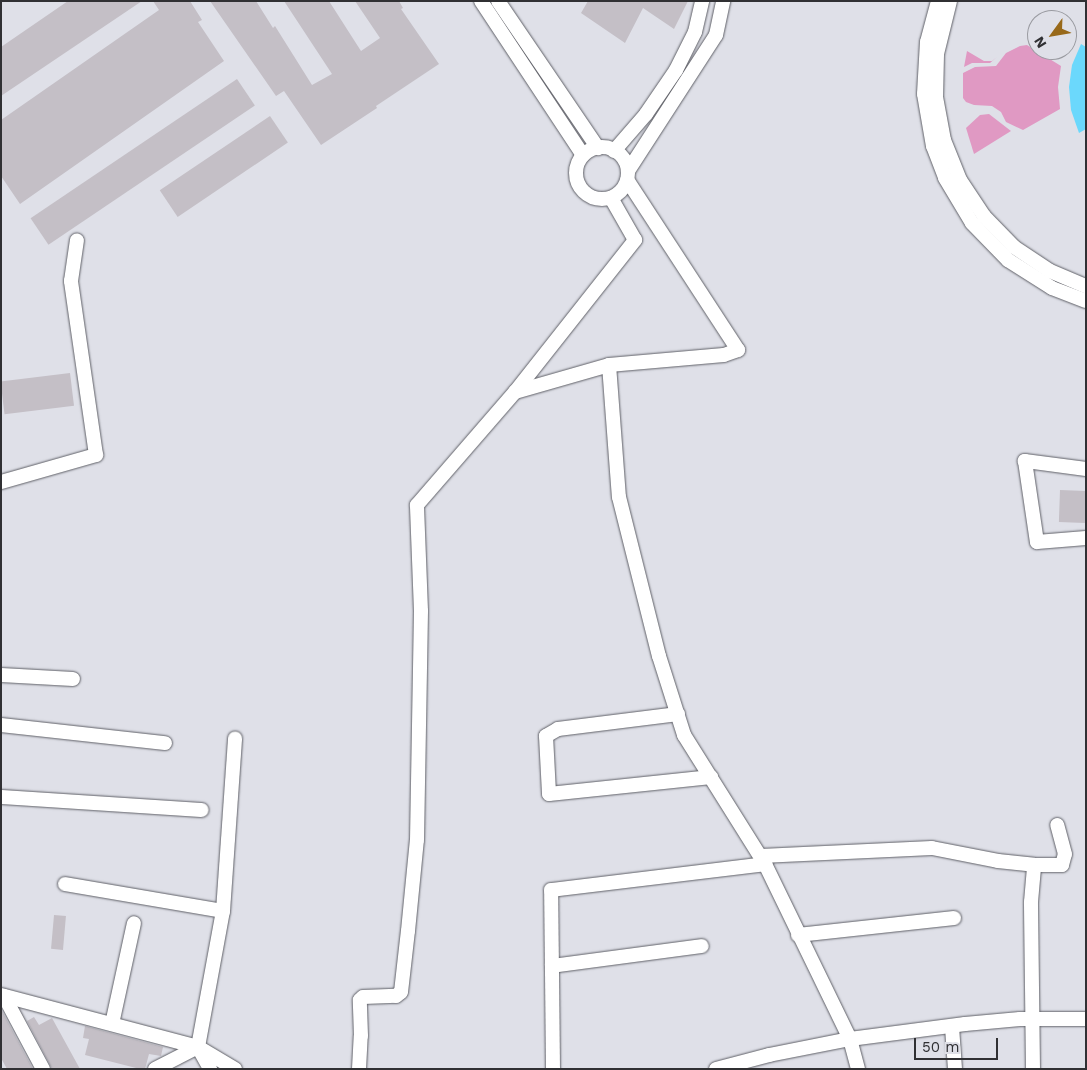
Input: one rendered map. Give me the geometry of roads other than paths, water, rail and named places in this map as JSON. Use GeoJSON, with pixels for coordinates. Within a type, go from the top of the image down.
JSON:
{"type":"FeatureCollection","features":[{"type":"Feature","properties":{"kind":"street"},"geometry":{"type":"LineString","coordinates":[[481,1],[583,155]]}},
{"type":"Feature","properties":{"kind":"street"},"geometry":{"type":"LineString","coordinates":[[498,1],[598,148]]}},
{"type":"Feature","properties":{"kind":"street"},"geometry":{"type":"LineString","coordinates":[[614,151],[646,114],[676,70],[695,32],[702,1]]}},
{"type":"Feature","properties":{"kind":"street"},"geometry":{"type":"LineString","coordinates":[[515,392],[609,365],[724,355],[738,350],[627,176],[626,163],[614,151],[598,148],[583,155],[576,172],[581,188],[594,198],[611,198],[618,194],[627,176],[716,34],[723,1]]}},
{"type":"Feature","properties":{"kind":"street"},"geometry":{"type":"LineString","coordinates":[[938,1],[926,42],[924,94],[932,146],[945,178],[972,223],[1002,254],[1037,280],[1086,301]]}},
{"type":"Feature","properties":{"kind":"street"},"geometry":{"type":"LineString","coordinates":[[950,1],[942,25],[937,54],[936,97],[944,140],[960,180],[984,216],[1014,247],[1050,271],[1086,286]]}},
{"type":"Feature","properties":{"kind":"street"},"geometry":{"type":"LineString","coordinates":[[359,1069],[361,1036],[360,1000],[363,997],[396,996],[401,992],[407,940],[417,840],[421,611],[417,505],[515,392],[635,240],[611,198]]}},
{"type":"Feature","properties":{"kind":"street"},"geometry":{"type":"LineString","coordinates":[[1,482],[96,455],[71,281],[76,240]]}},
{"type":"Feature","properties":{"kind":"street"},"geometry":{"type":"LineString","coordinates":[[609,365],[620,497],[659,656],[684,736],[763,860],[850,1039],[858,1069]]}},
{"type":"Feature","properties":{"kind":"street"},"geometry":{"type":"LineString","coordinates":[[1086,469],[1025,461],[1037,542],[1086,538]]}},
{"type":"Feature","properties":{"kind":"street"},"geometry":{"type":"LineString","coordinates":[[1,675],[73,679]]}},
{"type":"Feature","properties":{"kind":"street"},"geometry":{"type":"LineString","coordinates":[[678,714],[558,729],[546,736],[549,794],[711,777]]}},
{"type":"Feature","properties":{"kind":"street"},"geometry":{"type":"LineString","coordinates":[[1,725],[165,743]]}},
{"type":"Feature","properties":{"kind":"street"},"geometry":{"type":"LineString","coordinates":[[210,1069],[198,1047],[223,911],[235,738]]}},
{"type":"Feature","properties":{"kind":"street"},"geometry":{"type":"LineString","coordinates":[[1,797],[202,810]]}},
{"type":"Feature","properties":{"kind":"street"},"geometry":{"type":"LineString","coordinates":[[553,1069],[551,890],[763,860],[932,848],[1034,865],[1062,865],[1065,854],[1057,825]]}},
{"type":"Feature","properties":{"kind":"street"},"geometry":{"type":"LineString","coordinates":[[1033,1069],[1031,902],[1034,865]]}},
{"type":"Feature","properties":{"kind":"street"},"geometry":{"type":"LineString","coordinates":[[65,884],[223,911]]}},
{"type":"Feature","properties":{"kind":"street"},"geometry":{"type":"LineString","coordinates":[[798,935],[954,918]]}},
{"type":"Feature","properties":{"kind":"street"},"geometry":{"type":"LineString","coordinates":[[112,1024],[134,923]]}},
{"type":"Feature","properties":{"kind":"street"},"geometry":{"type":"LineString","coordinates":[[552,966],[702,946]]}},
{"type":"Feature","properties":{"kind":"street"},"geometry":{"type":"LineString","coordinates":[[2,996],[198,1047],[235,1069]]}},
{"type":"Feature","properties":{"kind":"street"},"geometry":{"type":"LineString","coordinates":[[2,996],[43,1069]]}},
{"type":"Feature","properties":{"kind":"street"},"geometry":{"type":"LineString","coordinates":[[716,1069],[769,1055],[850,1039],[1032,1019],[1086,1018]]}},
{"type":"Feature","properties":{"kind":"street"},"geometry":{"type":"LineString","coordinates":[[952,1027],[955,1069]]}},
{"type":"Feature","properties":{"kind":"street"},"geometry":{"type":"LineString","coordinates":[[155,1069],[198,1047]]}},
{"type":"Feature","properties":{"kind":"street"},"geometry":{"type":"LineString","coordinates":[[769,1055],[772,1069]]}},
{"type":"Feature","properties":{"kind":"water"},"geometry":{"type":"Polygon","coordinates":[[[1081,44],[1086,47],[1086,129],[1079,133],[1071,110],[1069,87],[1072,65],[1074,60],[1077,60],[1077,53],[1081,44]]]}}]}
